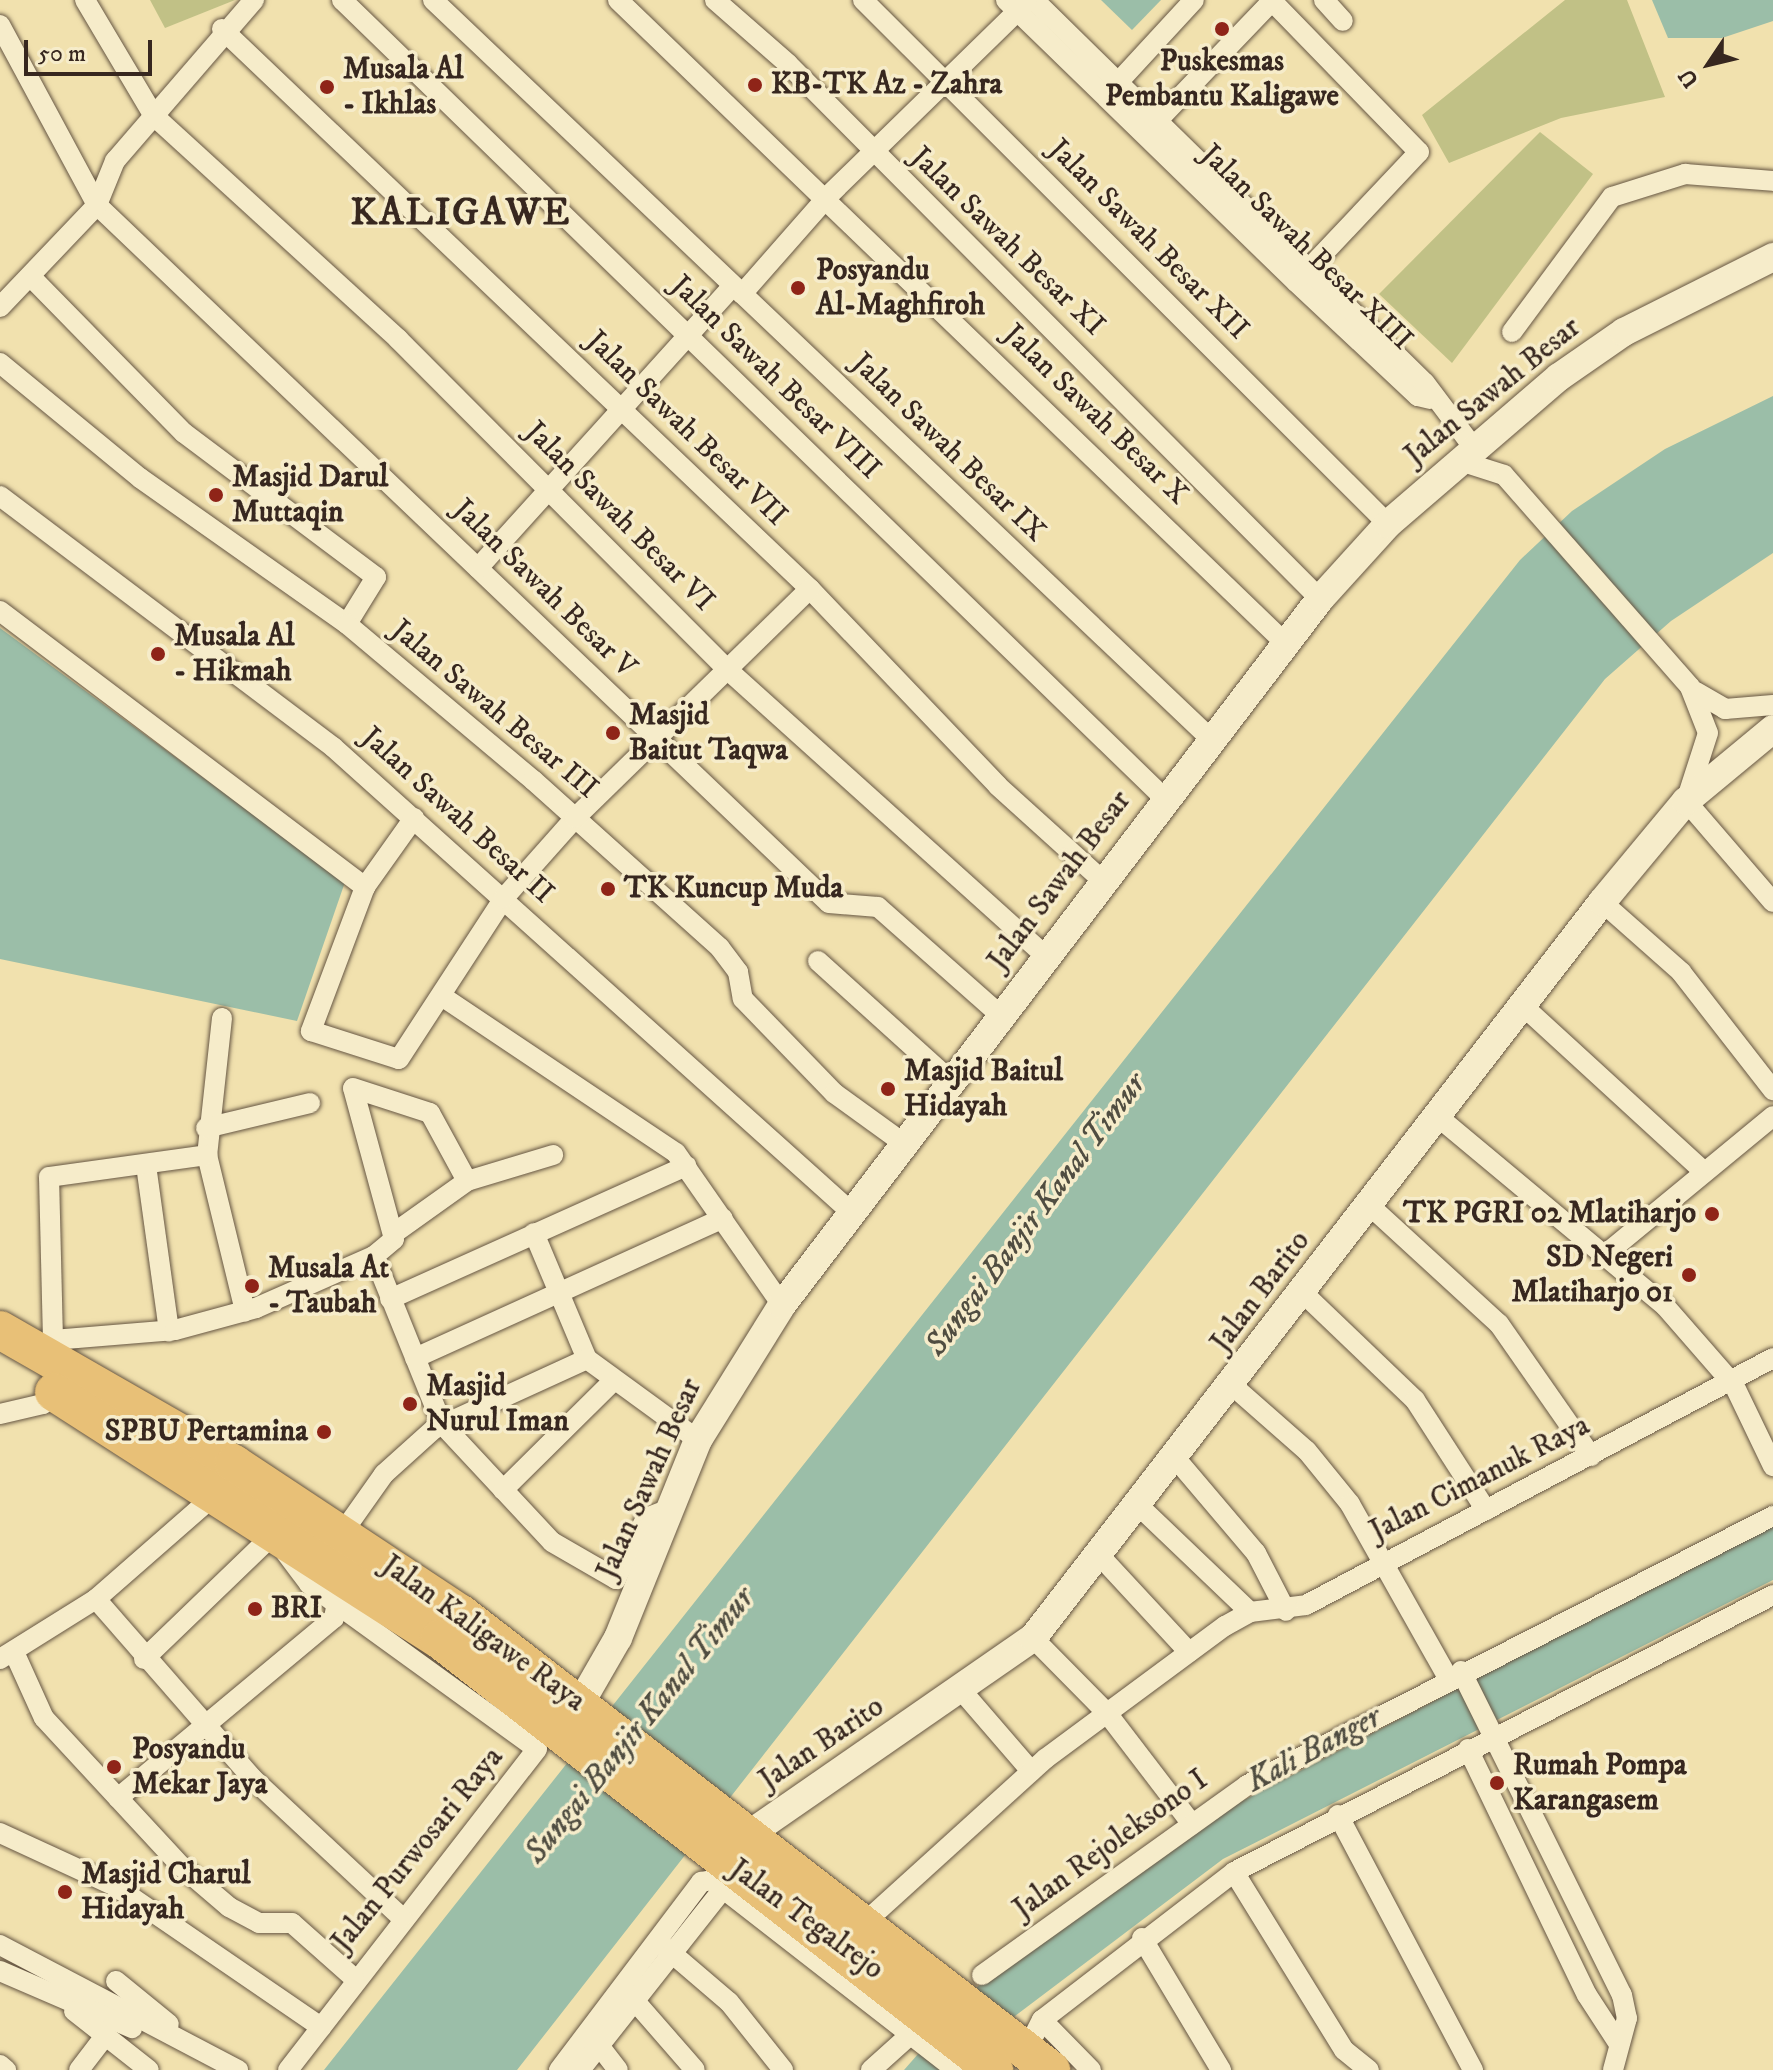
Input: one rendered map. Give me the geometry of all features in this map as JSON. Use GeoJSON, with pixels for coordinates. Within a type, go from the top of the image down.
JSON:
{"type":"FeatureCollection","features":[{"type":"Feature","properties":{"kind":"highway","name":"Jalan Kaligawe Raya"},"geometry":{"type":"LineString","coordinates":[[0,1330],[56,1367],[343,1532],[730,1837],[941,2015],[1026,2051]]}},
{"type":"Feature","properties":{"kind":"highway","name":"Jalan Kaligawe Raya"},"geometry":{"type":"LineString","coordinates":[[0,1356],[56,1367],[215,1495],[439,1639],[585,1724]]}},
{"type":"Feature","properties":{"kind":"highway","name":"Jalan Kaligawe Raya"},"geometry":{"type":"LineString","coordinates":[[730,1837],[863,1924],[941,2015]]}},
{"type":"Feature","properties":{"kind":"street","name":"Jalan Sawah Besar VI"},"geometry":{"type":"LineString","coordinates":[[85,0],[154,116],[550,490],[728,670],[1046,956]]}},
{"type":"Feature","properties":{"kind":"street"},"geometry":{"type":"LineString","coordinates":[[0,307],[32,278],[97,205],[115,161],[222,29],[254,0]]}},
{"type":"Feature","properties":{"kind":"street","name":"Jalan Sawah Besar VIII"},"geometry":{"type":"LineString","coordinates":[[342,0],[1165,799]]}},
{"type":"Feature","properties":{"kind":"street","name":"Jalan Sawah Besar IX"},"geometry":{"type":"LineString","coordinates":[[433,0],[1212,740]]}},
{"type":"Feature","properties":{"kind":"street","name":"Jalan Sawah Besar X"},"geometry":{"type":"LineString","coordinates":[[618,0],[828,196],[1285,643]]}},
{"type":"Feature","properties":{"kind":"street","name":"Jalan Sawah Besar XI"},"geometry":{"type":"LineString","coordinates":[[715,0],[875,154],[1320,599]]}},
{"type":"Feature","properties":{"kind":"street","name":"Jalan Sawah Besar XII"},"geometry":{"type":"LineString","coordinates":[[863,0],[949,82],[1388,524]]}},
{"type":"Feature","properties":{"kind":"street"},"geometry":{"type":"LineString","coordinates":[[1112,89],[1194,0]]}},
{"type":"Feature","properties":{"kind":"street"},"geometry":{"type":"LineString","coordinates":[[1158,120],[1272,0],[1419,152],[1303,275]]}},
{"type":"Feature","properties":{"kind":"street"},"geometry":{"type":"LineString","coordinates":[[1324,0],[1343,21]]}},
{"type":"Feature","properties":{"kind":"street"},"geometry":{"type":"LineString","coordinates":[[478,568],[688,336],[738,290],[828,196],[949,82],[1022,3]]}},
{"type":"Feature","properties":{"kind":"street","name":"Jalan Sawah Besar XIII"},"geometry":{"type":"LineString","coordinates":[[1022,3],[1303,275],[1425,383],[1430,399],[1465,454]]}},
{"type":"Feature","properties":{"kind":"street","name":"Jalan Sawah Besar V"},"geometry":{"type":"LineString","coordinates":[[0,25],[97,205],[829,903],[878,907],[1001,1016]]}},
{"type":"Feature","properties":{"kind":"street","name":"Jalan Sawah Besar VII"},"geometry":{"type":"LineString","coordinates":[[222,29],[810,589],[998,786],[1102,880]]}},
{"type":"Feature","properties":{"kind":"street","name":"Jalan Sawah Besar XIII"},"geometry":{"type":"LineString","coordinates":[[1112,89],[1158,120],[1303,275]]}},
{"type":"Feature","properties":{"kind":"street"},"geometry":{"type":"LineString","coordinates":[[1512,332],[1612,197],[1685,174],[1773,181]]}},
{"type":"Feature","properties":{"kind":"street","name":"Jalan Sawah Besar"},"geometry":{"type":"LineString","coordinates":[[585,1724],[667,1510],[698,1440],[782,1305],[1102,880],[1320,599],[1388,524],[1502,423],[1624,332],[1773,257]]}},
{"type":"Feature","properties":{"kind":"street"},"geometry":{"type":"LineString","coordinates":[[32,278],[184,433],[376,577],[347,624]]}},
{"type":"Feature","properties":{"kind":"street","name":"Jalan Sawah Besar III"},"geometry":{"type":"LineString","coordinates":[[0,363],[140,478],[347,624],[575,818],[720,948],[738,972],[743,999],[834,1093],[903,1143]]}},
{"type":"Feature","properties":{"kind":"street"},"geometry":{"type":"LineString","coordinates":[[1502,423],[1497,456],[1509,481],[1690,687],[1725,709],[1773,705]]}},
{"type":"Feature","properties":{"kind":"street"},"geometry":{"type":"LineString","coordinates":[[1465,454],[1509,481]]}},
{"type":"Feature","properties":{"kind":"street","name":"Jalan Sawah Besar II"},"geometry":{"type":"LineString","coordinates":[[0,496],[333,747],[850,1211]]}},
{"type":"Feature","properties":{"kind":"street"},"geometry":{"type":"LineString","coordinates":[[414,818],[365,887],[311,1031],[399,1059],[443,997],[504,898],[575,818],[810,589]]}},
{"type":"Feature","properties":{"kind":"street"},"geometry":{"type":"LineString","coordinates":[[0,611],[365,887]]}},
{"type":"Feature","properties":{"kind":"street"},"geometry":{"type":"LineString","coordinates":[[1690,687],[1708,733],[1686,801],[1773,902]]}},
{"type":"Feature","properties":{"kind":"street","name":"Jalan Barito"},"geometry":{"type":"LineString","coordinates":[[730,1837],[962,1691],[1033,1638],[1177,1460],[1602,902],[1686,801],[1773,729]]}},
{"type":"Feature","properties":{"kind":"street"},"geometry":{"type":"LineString","coordinates":[[1602,902],[1681,972],[1773,1090]]}},
{"type":"Feature","properties":{"kind":"street"},"geometry":{"type":"LineString","coordinates":[[818,961],[951,1081]]}},
{"type":"Feature","properties":{"kind":"street"},"geometry":{"type":"LineString","coordinates":[[443,997],[686,1166],[782,1305]]}},
{"type":"Feature","properties":{"kind":"street"},"geometry":{"type":"LineString","coordinates":[[1522,1005],[1703,1171]]}},
{"type":"Feature","properties":{"kind":"street"},"geometry":{"type":"LineString","coordinates":[[222,1018],[206,1128],[207,1155],[245,1311]]}},
{"type":"Feature","properties":{"kind":"street"},"geometry":{"type":"LineString","coordinates":[[397,1231],[353,1088],[430,1113],[467,1181]]}},
{"type":"Feature","properties":{"kind":"street"},"geometry":{"type":"LineString","coordinates":[[206,1128],[310,1103]]}},
{"type":"Feature","properties":{"kind":"street"},"geometry":{"type":"LineString","coordinates":[[1437,1116],[1607,1253],[1734,1385],[1773,1466]]}},
{"type":"Feature","properties":{"kind":"street"},"geometry":{"type":"LineString","coordinates":[[1607,1253],[1773,1116]]}},
{"type":"Feature","properties":{"kind":"street"},"geometry":{"type":"LineString","coordinates":[[0,1414],[43,1404],[56,1367],[49,1177],[207,1155]]}},
{"type":"Feature","properties":{"kind":"street"},"geometry":{"type":"LineString","coordinates":[[56,1367],[169,1331],[245,1311],[374,1256],[397,1231],[467,1181],[553,1155]]}},
{"type":"Feature","properties":{"kind":"street"},"geometry":{"type":"LineString","coordinates":[[146,1165],[169,1331]]}},
{"type":"Feature","properties":{"kind":"street"},"geometry":{"type":"LineString","coordinates":[[390,1299],[686,1166]]}},
{"type":"Feature","properties":{"kind":"street"},"geometry":{"type":"LineString","coordinates":[[1369,1205],[1499,1324],[1591,1456]]}},
{"type":"Feature","properties":{"kind":"street"},"geometry":{"type":"LineString","coordinates":[[415,1358],[558,1289],[723,1218]]}},
{"type":"Feature","properties":{"kind":"street"},"geometry":{"type":"LineString","coordinates":[[534,1233],[587,1359],[612,1382],[698,1440]]}},
{"type":"Feature","properties":{"kind":"street"},"geometry":{"type":"LineString","coordinates":[[374,1256],[442,1424],[552,1542],[616,1579],[646,1518],[667,1510]]}},
{"type":"Feature","properties":{"kind":"street"},"geometry":{"type":"LineString","coordinates":[[1302,1292],[1415,1400],[1486,1510]]}},
{"type":"Feature","properties":{"kind":"street","name":"Jalan Cimanuk Raya"},"geometry":{"type":"LineString","coordinates":[[1250,1612],[1286,1611],[1734,1385],[1773,1358]]}},
{"type":"Feature","properties":{"kind":"street"},"geometry":{"type":"LineString","coordinates":[[343,1532],[384,1474],[442,1424],[587,1359]]}},
{"type":"Feature","properties":{"kind":"street"},"geometry":{"type":"LineString","coordinates":[[503,1490],[612,1382]]}},
{"type":"Feature","properties":{"kind":"street"},"geometry":{"type":"LineString","coordinates":[[1233,1386],[1324,1470],[1492,1730],[1623,2033],[1613,2070]]}},
{"type":"Feature","properties":{"kind":"street"},"geometry":{"type":"LineString","coordinates":[[1177,1460],[1256,1553],[1286,1611]]}},
{"type":"Feature","properties":{"kind":"street"},"geometry":{"type":"LineString","coordinates":[[215,1495],[96,1599],[7,1656],[44,1718],[181,1866],[246,1916],[292,1923],[354,1978]]}},
{"type":"Feature","properties":{"kind":"street"},"geometry":{"type":"LineString","coordinates":[[863,1924],[1031,1771],[1189,1652],[1250,1612],[1140,1507]]}},
{"type":"Feature","properties":{"kind":"street","name":"Jalan Rejoleksono I"},"geometry":{"type":"LineString","coordinates":[[871,2070],[1247,1785],[1773,1516]]}},
{"type":"Feature","properties":{"kind":"street"},"geometry":{"type":"LineString","coordinates":[[144,1659],[275,1535]]}},
{"type":"Feature","properties":{"kind":"street","name":"Jalan Purwosari Raya"},"geometry":{"type":"LineString","coordinates":[[275,1535],[309,1584],[537,1749],[354,1978],[288,2070]]}},
{"type":"Feature","properties":{"kind":"street"},"geometry":{"type":"LineString","coordinates":[[1100,1556],[1189,1652]]}},
{"type":"Feature","properties":{"kind":"street"},"geometry":{"type":"LineString","coordinates":[[1091,2070],[1026,2051],[1142,1938],[1234,1872],[1468,1749],[1492,1730],[1773,1595]]}},
{"type":"Feature","properties":{"kind":"street"},"geometry":{"type":"LineString","coordinates":[[96,1599],[144,1659],[206,1722],[252,1778],[402,1918]]}},
{"type":"Feature","properties":{"kind":"street"},"geometry":{"type":"LineString","coordinates":[[118,1798],[334,1618],[337,1603]]}},
{"type":"Feature","properties":{"kind":"street"},"geometry":{"type":"LineString","coordinates":[[1033,1638],[1107,1713],[1192,1824]]}},
{"type":"Feature","properties":{"kind":"street"},"geometry":{"type":"LineString","coordinates":[[962,1691],[1031,1771]]}},
{"type":"Feature","properties":{"kind":"street"},"geometry":{"type":"LineString","coordinates":[[1468,1749],[1587,1995],[1623,2033]]}},
{"type":"Feature","properties":{"kind":"street"},"geometry":{"type":"LineString","coordinates":[[1338,1815],[1473,2070]]}},
{"type":"Feature","properties":{"kind":"street"},"geometry":{"type":"LineString","coordinates":[[0,1833],[115,1886],[321,2027]]}},
{"type":"Feature","properties":{"kind":"street"},"geometry":{"type":"LineString","coordinates":[[1234,1872],[1334,2035],[1369,2070]]}},
{"type":"Feature","properties":{"kind":"street","name":"Jalan Tegalrejo"},"geometry":{"type":"LineString","coordinates":[[559,2070],[594,2039],[665,1947],[701,1882],[723,1889],[941,2015],[956,2070]]}},
{"type":"Feature","properties":{"kind":"street"},"geometry":{"type":"LineString","coordinates":[[1142,1938],[1221,2070]]}},
{"type":"Feature","properties":{"kind":"street"},"geometry":{"type":"LineString","coordinates":[[0,1945],[238,2070]]}},
{"type":"Feature","properties":{"kind":"street"},"geometry":{"type":"LineString","coordinates":[[665,1947],[729,2002],[783,2070]]}},
{"type":"Feature","properties":{"kind":"street"},"geometry":{"type":"LineString","coordinates":[[0,1956],[149,2070]]}},
{"type":"Feature","properties":{"kind":"street"},"geometry":{"type":"LineString","coordinates":[[0,1971],[229,2070]]}},
{"type":"Feature","properties":{"kind":"street"},"geometry":{"type":"LineString","coordinates":[[116,1981],[229,2070]]}},
{"type":"Feature","properties":{"kind":"street"},"geometry":{"type":"LineString","coordinates":[[629,1994],[695,2070]]}},
{"type":"Feature","properties":{"kind":"street"},"geometry":{"type":"LineString","coordinates":[[79,2070],[105,2036]]}},
{"type":"Feature","properties":{"kind":"street"},"geometry":{"type":"LineString","coordinates":[[580,2070],[594,2039],[618,2070]]}},
{"type":"Feature","properties":{"kind":"street"},"geometry":{"type":"LineString","coordinates":[[0,2065],[6,2070]]}},
{"type":"Feature","properties":{"kind":"green space"},"geometry":{"type":"Polygon","coordinates":[[[150,0],[235,0],[165,28],[150,0]]]}},
{"type":"Feature","properties":{"kind":"green space"},"geometry":{"type":"Polygon","coordinates":[[[1565,0],[1627,0],[1665,97],[1561,118],[1449,163],[1422,115],[1565,0]]]}},
{"type":"Feature","properties":{"kind":"green space"},"geometry":{"type":"Polygon","coordinates":[[[1540,132],[1593,174],[1452,363],[1379,294],[1540,132]]]}},
{"type":"Feature","properties":{"kind":"water"},"geometry":{"type":"Polygon","coordinates":[[[1101,0],[1161,0],[1132,30],[1101,0]]]}},
{"type":"Feature","properties":{"kind":"water"},"geometry":{"type":"Polygon","coordinates":[[[1652,0],[1773,0],[1773,21],[1722,38],[1668,38],[1652,0]]]}},
{"type":"Feature","properties":{"kind":"water","name":"Sungai Banjir Kanal Timur"},"geometry":{"type":"Polygon","coordinates":[[[1773,396],[1773,553],[1671,621],[1605,679],[517,2070],[324,2070],[1520,560],[1572,511],[1665,449],[1773,396]]]}},
{"type":"Feature","properties":{"kind":"water"},"geometry":{"type":"Polygon","coordinates":[[[0,628],[345,882],[297,1021],[0,959],[0,628]]]}},
{"type":"Feature","properties":{"kind":"water"},"geometry":{"type":"Polygon","coordinates":[[[1773,1524],[1773,1580],[1223,1859],[1015,2016],[958,2070],[904,2070],[977,1987],[1185,1831],[1773,1524]]]}},
{"type":"Feature","properties":{"kind":"place","name":"Puskesmas Pembantu Kaligawe"},"geometry":{"type":"Point","coordinates":[1222,29]}},
{"type":"Feature","properties":{"kind":"place","name":"KB-TK Az - Zahra"},"geometry":{"type":"Point","coordinates":[755,85]}},
{"type":"Feature","properties":{"kind":"place","name":"Musala Al - Ikhlas"},"geometry":{"type":"Point","coordinates":[327,87]}},
{"type":"Feature","properties":{"kind":"place","name":"Posyandu Al-Maghfiroh"},"geometry":{"type":"Point","coordinates":[798,288]}},
{"type":"Feature","properties":{"kind":"place","name":"Masjid Darul Muttaqin"},"geometry":{"type":"Point","coordinates":[216,495]}},
{"type":"Feature","properties":{"kind":"place","name":"Musala Al - Hikmah"},"geometry":{"type":"Point","coordinates":[158,654]}},
{"type":"Feature","properties":{"kind":"place","name":"Masjid Baitut Taqwa"},"geometry":{"type":"Point","coordinates":[613,733]}},
{"type":"Feature","properties":{"kind":"place","name":"TK Kuncup Muda"},"geometry":{"type":"Point","coordinates":[608,889]}},
{"type":"Feature","properties":{"kind":"place","name":"Masjid Baitul Hidayah"},"geometry":{"type":"Point","coordinates":[888,1089]}},
{"type":"Feature","properties":{"kind":"place","name":"TK PGRI 02 Mlatiharjo"},"geometry":{"type":"Point","coordinates":[1712,1214]}},
{"type":"Feature","properties":{"kind":"place","name":"SD Negeri Mlatiharjo 01"},"geometry":{"type":"Point","coordinates":[1689,1275]}},
{"type":"Feature","properties":{"kind":"place","name":"Musala At - Taubah"},"geometry":{"type":"Point","coordinates":[252,1286]}},
{"type":"Feature","properties":{"kind":"place","name":"Masjid Nurul Iman"},"geometry":{"type":"Point","coordinates":[410,1404]}},
{"type":"Feature","properties":{"kind":"place","name":"SPBU Pertamina"},"geometry":{"type":"Point","coordinates":[324,1432]}},
{"type":"Feature","properties":{"kind":"place","name":"BRI"},"geometry":{"type":"Point","coordinates":[255,1609]}},
{"type":"Feature","properties":{"kind":"place","name":"Posyandu Mekar Jaya"},"geometry":{"type":"Point","coordinates":[114,1767]}},
{"type":"Feature","properties":{"kind":"place","name":"Rumah Pompa Karangasem"},"geometry":{"type":"Point","coordinates":[1497,1783]}},
{"type":"Feature","properties":{"kind":"place","name":"Masjid Charul Hidayah"},"geometry":{"type":"Point","coordinates":[65,1892]}},
{"type":"Feature","properties":{"kind":"district","name":"KALIGAWE"},"geometry":{"type":"Point","coordinates":[461,214]}},
{"type":"Feature","properties":{"kind":"water label","name":"Kali Banger"},"geometry":{"type":"Point","coordinates":[1314,1750]}}]}
